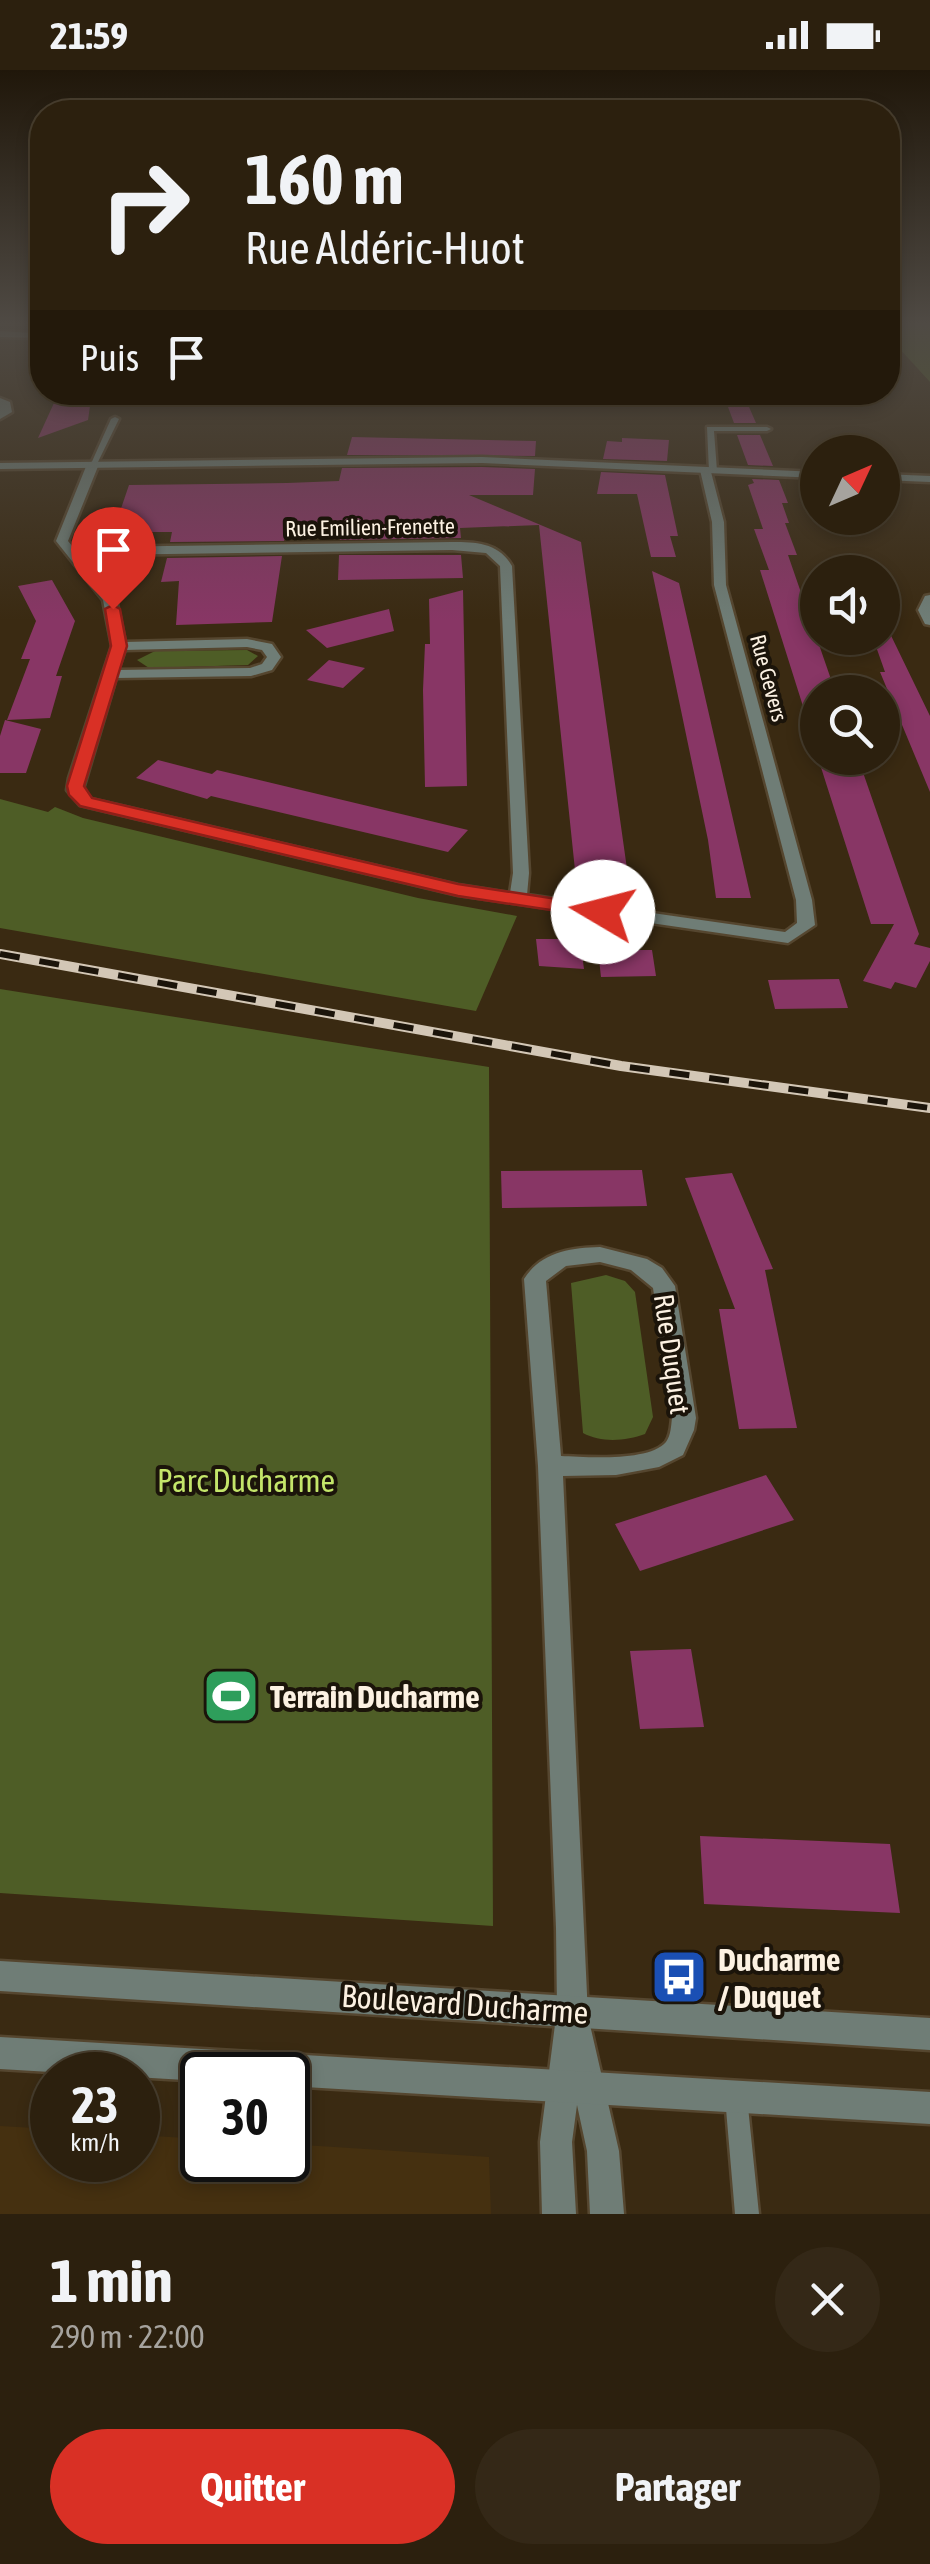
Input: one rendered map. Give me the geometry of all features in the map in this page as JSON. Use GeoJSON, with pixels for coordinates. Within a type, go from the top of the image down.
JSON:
{"type":"FeatureCollection","features":[{"type":"Feature","properties":{"kind":"street"},"geometry":{"type":"LineString","coordinates":[[0,466],[500,464],[677,474],[710,470],[800,474]]}},
{"type":"Feature","properties":{"kind":"street"},"geometry":{"type":"LineString","coordinates":[[0,474],[91,468]]}},
{"type":"Feature","properties":{"kind":"street"},"geometry":{"type":"LineString","coordinates":[[91,468],[62,541],[109,599],[119,646],[76,786],[78,795],[86,802],[434,885],[518,899]]}},
{"type":"Feature","properties":{"kind":"street","name":"Rue Gevers"},"geometry":{"type":"LineString","coordinates":[[518,899],[788,938],[802,931],[807,917],[720,584],[718,522],[710,470]]}},
{"type":"Feature","properties":{"kind":"street"},"geometry":{"type":"LineString","coordinates":[[900,479],[930,480]]}},
{"type":"Feature","properties":{"kind":"street","name":"Rue Emilien-Frenette"},"geometry":{"type":"LineString","coordinates":[[74,556],[98,551],[464,546],[501,556],[506,566],[521,873],[518,899]]}},
{"type":"Feature","properties":{"kind":"street"},"geometry":{"type":"LineString","coordinates":[[928,600],[925,610],[930,621]]}},
{"type":"Feature","properties":{"kind":"street"},"geometry":{"type":"LineString","coordinates":[[111,674],[250,672],[268,668],[274,656],[267,647],[248,643],[119,646]]}},
{"type":"Feature","properties":{"kind":"street","name":"Rue Duquet"},"geometry":{"type":"LineString","coordinates":[[550,1466],[651,1460],[670,1453],[680,1440],[684,1418],[664,1286],[655,1272],[637,1262],[614,1256],[575,1257],[549,1264],[537,1273],[535,1286],[550,1466],[576,2086],[603,2150],[607,2214]]}},
{"type":"Feature","properties":{"kind":"street","name":"Boulevard Ducharme"},"geometry":{"type":"LineString","coordinates":[[0,1976],[930,2034]]}},
{"type":"Feature","properties":{"kind":"street"},"geometry":{"type":"LineString","coordinates":[[0,2054],[930,2108]]}},
{"type":"Feature","properties":{"kind":"street","name":"Rue Duquet"},"geometry":{"type":"LineString","coordinates":[[559,2214],[556,2142],[576,2086]]}},
{"type":"Feature","properties":{"kind":"lane"},"geometry":{"type":"LineString","coordinates":[[91,468],[114,421]]}},
{"type":"Feature","properties":{"kind":"lane"},"geometry":{"type":"LineString","coordinates":[[710,470],[710,429],[767,430]]}},
{"type":"Feature","properties":{"kind":"lane"},"geometry":{"type":"LineString","coordinates":[[736,2096],[748,2214]]}},
{"type":"Feature","properties":{"kind":"shaded area"},"geometry":{"type":"Polygon","coordinates":[[[0,2126],[30,2128],[30,2182],[160,2182],[160,2136],[180,2138],[180,2182],[310,2182],[310,2145],[489,2157],[491,2214],[0,2214],[0,2126]]]}},
{"type":"Feature","properties":{"kind":"green space"},"geometry":{"type":"Polygon","coordinates":[[[247,650],[258,656],[248,665],[149,668],[137,660],[155,651],[247,650]]]}},
{"type":"Feature","properties":{"kind":"green space"},"geometry":{"type":"Polygon","coordinates":[[[0,799],[48,812],[55,807],[83,818],[418,898],[517,916],[476,1011],[0,928],[0,799]]]}},
{"type":"Feature","properties":{"kind":"green space","name":"Parc Ducharme"},"geometry":{"type":"Polygon","coordinates":[[[0,989],[489,1067],[493,1926],[0,1893],[0,989]]]}},
{"type":"Feature","properties":{"kind":"green space"},"geometry":{"type":"Polygon","coordinates":[[[606,1275],[625,1281],[635,1292],[653,1417],[645,1434],[606,1440],[583,1433],[571,1283],[606,1275]]]}},
{"type":"Feature","properties":{"kind":"building"},"geometry":{"type":"Polygon","coordinates":[[[46,421],[85,421],[38,438],[46,421]]]}},
{"type":"Feature","properties":{"kind":"building"},"geometry":{"type":"Polygon","coordinates":[[[737,435],[760,435],[773,466],[748,465],[737,435]]]}},
{"type":"Feature","properties":{"kind":"building"},"geometry":{"type":"Polygon","coordinates":[[[352,437],[536,441],[535,456],[347,455],[352,437]]]}},
{"type":"Feature","properties":{"kind":"building"},"geometry":{"type":"Polygon","coordinates":[[[622,438],[669,440],[667,461],[603,459],[607,441],[622,442],[622,438]]]}},
{"type":"Feature","properties":{"kind":"building"},"geometry":{"type":"Polygon","coordinates":[[[342,468],[535,469],[533,495],[469,495],[581,542],[628,876],[587,877],[586,870],[575,870],[539,525],[460,528],[461,538],[340,540],[341,529],[286,531],[284,541],[170,542],[172,532],[113,532],[129,485],[339,481],[342,468]]]}},
{"type":"Feature","properties":{"kind":"building"},"geometry":{"type":"Polygon","coordinates":[[[601,472],[665,475],[678,536],[670,536],[676,557],[651,557],[637,494],[597,494],[601,472]]]}},
{"type":"Feature","properties":{"kind":"building"},"geometry":{"type":"Polygon","coordinates":[[[752,479],[779,480],[788,503],[782,503],[789,523],[785,523],[797,555],[788,555],[800,590],[800,655],[823,655],[830,675],[800,675],[800,697],[760,570],[769,570],[754,529],[763,529],[748,485],[754,483],[752,479]]]}},
{"type":"Feature","properties":{"kind":"building"},"geometry":{"type":"Polygon","coordinates":[[[339,555],[461,555],[463,578],[338,580],[339,555]]]}},
{"type":"Feature","properties":{"kind":"building"},"geometry":{"type":"Polygon","coordinates":[[[282,556],[272,622],[176,625],[179,581],[161,582],[167,558],[282,556]]]}},
{"type":"Feature","properties":{"kind":"building"},"geometry":{"type":"Polygon","coordinates":[[[652,571],[679,583],[751,898],[716,898],[708,840],[652,571]]]}},
{"type":"Feature","properties":{"kind":"building"},"geometry":{"type":"Polygon","coordinates":[[[52,580],[75,621],[56,676],[62,676],[50,718],[7,720],[30,659],[21,659],[36,621],[18,586],[52,580]]]}},
{"type":"Feature","properties":{"kind":"building"},"geometry":{"type":"Polygon","coordinates":[[[463,590],[467,786],[425,787],[423,690],[425,644],[430,644],[429,599],[463,590]]]}},
{"type":"Feature","properties":{"kind":"building"},"geometry":{"type":"Polygon","coordinates":[[[389,609],[394,631],[327,648],[306,630],[389,609]]]}},
{"type":"Feature","properties":{"kind":"building"},"geometry":{"type":"Polygon","coordinates":[[[900,654],[930,716],[930,792],[900,720],[900,675],[880,672],[885,672],[879,655],[900,654]]]}},
{"type":"Feature","properties":{"kind":"building"},"geometry":{"type":"Polygon","coordinates":[[[329,660],[365,668],[343,688],[307,680],[329,660]]]}},
{"type":"Feature","properties":{"kind":"building"},"geometry":{"type":"Polygon","coordinates":[[[5,720],[41,729],[26,773],[0,773],[0,736],[5,720]]]}},
{"type":"Feature","properties":{"kind":"building"},"geometry":{"type":"Polygon","coordinates":[[[158,760],[212,774],[217,770],[468,830],[448,852],[211,796],[207,799],[136,778],[158,760]]]}},
{"type":"Feature","properties":{"kind":"building"},"geometry":{"type":"Polygon","coordinates":[[[823,775],[864,775],[919,934],[914,944],[930,948],[930,961],[916,988],[895,982],[891,989],[863,981],[894,924],[871,924],[823,775]]]}},
{"type":"Feature","properties":{"kind":"building"},"geometry":{"type":"Polygon","coordinates":[[[536,939],[580,939],[584,969],[539,966],[536,939]]]}},
{"type":"Feature","properties":{"kind":"building"},"geometry":{"type":"Polygon","coordinates":[[[598,950],[652,950],[656,976],[601,977],[598,950]]]}},
{"type":"Feature","properties":{"kind":"building"},"geometry":{"type":"Polygon","coordinates":[[[839,979],[848,1008],[775,1009],[768,980],[839,979]]]}},
{"type":"Feature","properties":{"kind":"building"},"geometry":{"type":"Polygon","coordinates":[[[642,1170],[647,1206],[502,1208],[501,1171],[642,1170]]]}},
{"type":"Feature","properties":{"kind":"building"},"geometry":{"type":"Polygon","coordinates":[[[732,1173],[773,1269],[765,1270],[797,1428],[739,1429],[719,1309],[735,1309],[685,1178],[732,1173]]]}},
{"type":"Feature","properties":{"kind":"building"},"geometry":{"type":"Polygon","coordinates":[[[766,1475],[794,1520],[640,1571],[615,1524],[766,1475]]]}},
{"type":"Feature","properties":{"kind":"building"},"geometry":{"type":"Polygon","coordinates":[[[691,1649],[704,1727],[640,1729],[630,1651],[691,1649]]]}},
{"type":"Feature","properties":{"kind":"building"},"geometry":{"type":"Polygon","coordinates":[[[700,1836],[890,1844],[900,1913],[704,1904],[700,1836]]]}},
{"type":"Feature","properties":{"kind":"railway"},"geometry":{"type":"LineString","coordinates":[[0,954],[621,1066],[930,1108]]}},
{"type":"Feature","properties":{"kind":"place","name":"Terrain Ducharme"},"geometry":{"type":"Point","coordinates":[231,1696]}},
{"type":"Feature","properties":{"kind":"place","name":"Ducharme / Duquet"},"geometry":{"type":"Point","coordinates":[679,1977]}},
{"type":"Feature","properties":{"kind":"route"},"geometry":{"type":"LineString","coordinates":[[113,609],[119,646],[75,790],[86,802],[458,890],[603,912]]}}]}
